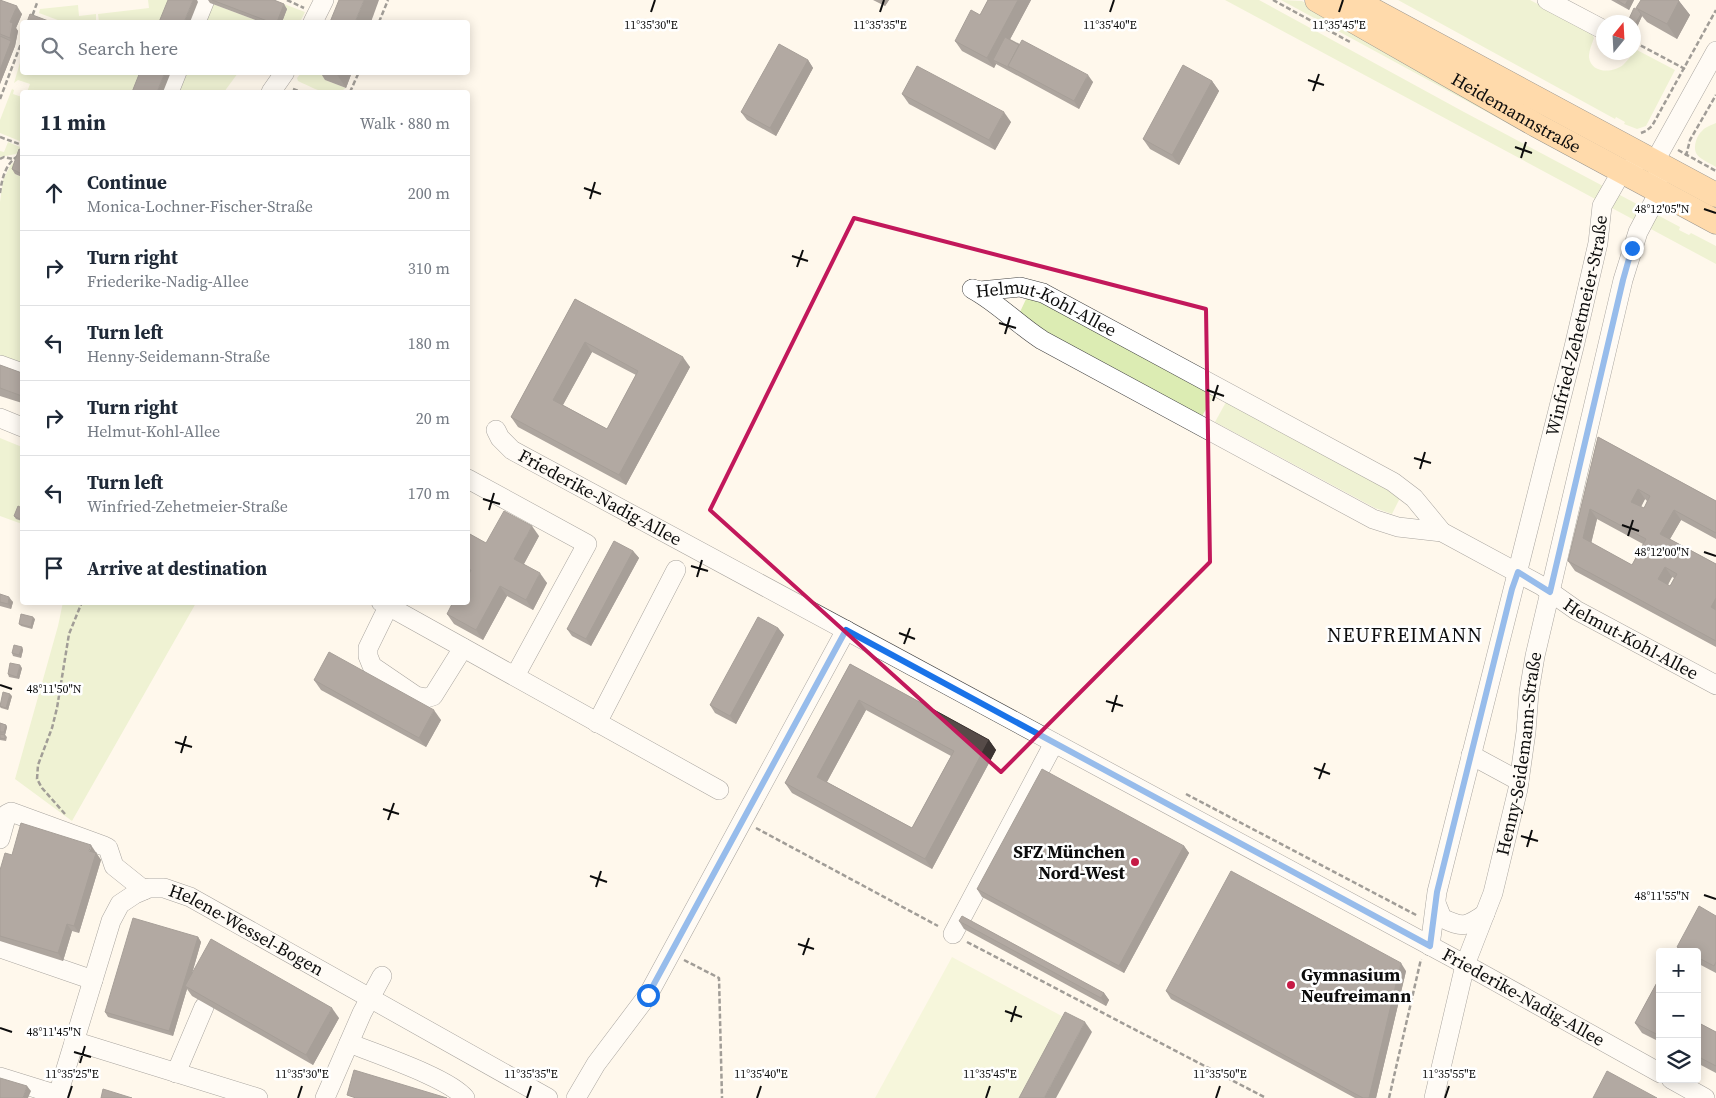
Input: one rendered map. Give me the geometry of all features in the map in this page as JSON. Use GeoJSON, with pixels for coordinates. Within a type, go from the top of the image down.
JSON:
{"type":"FeatureCollection","features":[{"type":"Feature","properties":{"kind":"main road","name":"Heidemannstraße"},"geometry":{"type":"LineString","coordinates":[[1317,0],[1536,125],[1716,222]]}},
{"type":"Feature","properties":{"kind":"main road","name":"Heidemannstraße"},"geometry":{"type":"LineString","coordinates":[[1354,0],[1716,195]]}},
{"type":"Feature","properties":{"kind":"street"},"geometry":{"type":"LineString","coordinates":[[197,20],[205,0]]}},
{"type":"Feature","properties":{"kind":"street"},"geometry":{"type":"LineString","coordinates":[[314,20],[324,0]]}},
{"type":"Feature","properties":{"kind":"street"},"geometry":{"type":"LineString","coordinates":[[1547,0],[1596,26]]}},
{"type":"Feature","properties":{"kind":"street"},"geometry":{"type":"LineString","coordinates":[[1659,192],[1655,161],[1716,51]]}},
{"type":"Feature","properties":{"kind":"street"},"geometry":{"type":"LineString","coordinates":[[170,90],[175,75]]}},
{"type":"Feature","properties":{"kind":"street"},"geometry":{"type":"LineString","coordinates":[[272,90],[283,75]]}},
{"type":"Feature","properties":{"kind":"street"},"geometry":{"type":"LineString","coordinates":[[1622,171],[1655,161]]}},
{"type":"Feature","properties":{"kind":"street","name":"Winfried-Zehetmeier-Straße"},"geometry":{"type":"LineString","coordinates":[[1518,572],[1598,242],[1602,206],[1622,171]]}},
{"type":"Feature","properties":{"kind":"street","name":"Winfried-Zehetmeier-Straße"},"geometry":{"type":"LineString","coordinates":[[1550,592],[1627,264],[1645,216],[1659,192]]}},
{"type":"Feature","properties":{"kind":"street","name":"Helmut-Kohl-Allee"},"geometry":{"type":"LineString","coordinates":[[1442,532],[1414,498],[1393,482],[1044,293],[1020,287],[980,291],[972,289],[997,304],[1042,340],[1373,519],[1398,527],[1442,532],[1518,572],[1576,610],[1716,685]]}},
{"type":"Feature","properties":{"kind":"street"},"geometry":{"type":"LineString","coordinates":[[0,365],[20,371]]}},
{"type":"Feature","properties":{"kind":"street"},"geometry":{"type":"LineString","coordinates":[[0,418],[20,426]]}},
{"type":"Feature","properties":{"kind":"street","name":"Friederike-Nadig-Allee"},"geometry":{"type":"LineString","coordinates":[[496,430],[500,438],[512,450],[1465,965],[1656,1071]]}},
{"type":"Feature","properties":{"kind":"street"},"geometry":{"type":"LineString","coordinates":[[470,479],[587,544],[515,676]]}},
{"type":"Feature","properties":{"kind":"street"},"geometry":{"type":"LineString","coordinates":[[597,723],[676,570]]}},
{"type":"Feature","properties":{"kind":"street"},"geometry":{"type":"LineString","coordinates":[[1428,945],[1437,892],[1509,600],[1518,572]]}},
{"type":"Feature","properties":{"kind":"street","name":"Henny-Seidemann-Straße"},"geometry":{"type":"LineString","coordinates":[[1434,1098],[1465,965],[1493,893],[1519,781],[1532,673],[1550,592]]}},
{"type":"Feature","properties":{"kind":"street"},"geometry":{"type":"LineString","coordinates":[[384,605],[368,648],[368,656],[372,666],[416,696],[426,698],[433,696],[464,648]]}},
{"type":"Feature","properties":{"kind":"street"},"geometry":{"type":"LineString","coordinates":[[386,605],[719,790]]}},
{"type":"Feature","properties":{"kind":"street"},"geometry":{"type":"LineString","coordinates":[[576,1098],[601,1057],[642,1006],[672,954],[846,630]]}},
{"type":"Feature","properties":{"kind":"street"},"geometry":{"type":"LineString","coordinates":[[953,934],[1054,743]]}},
{"type":"Feature","properties":{"kind":"street"},"geometry":{"type":"LineString","coordinates":[[1471,755],[1519,781]]}},
{"type":"Feature","properties":{"kind":"street"},"geometry":{"type":"LineString","coordinates":[[0,839],[7,814],[12,812],[108,848],[114,866],[144,890]]}},
{"type":"Feature","properties":{"kind":"street","name":"Helene-Wessel-Bogen"},"geometry":{"type":"LineString","coordinates":[[57,1096],[110,921],[120,904],[149,888],[164,888],[190,897],[548,1098]]}},
{"type":"Feature","properties":{"kind":"street"},"geometry":{"type":"LineString","coordinates":[[1436,903],[1442,918],[1460,925],[1470,924],[1485,914]]}},
{"type":"Feature","properties":{"kind":"street"},"geometry":{"type":"LineString","coordinates":[[0,948],[93,980]]}},
{"type":"Feature","properties":{"kind":"street"},"geometry":{"type":"LineString","coordinates":[[325,1098],[349,1043],[382,976]]}},
{"type":"Feature","properties":{"kind":"street"},"geometry":{"type":"LineString","coordinates":[[176,1073],[204,1007]]}},
{"type":"Feature","properties":{"kind":"street"},"geometry":{"type":"LineString","coordinates":[[74,1041],[258,1098]]}},
{"type":"Feature","properties":{"kind":"street"},"geometry":{"type":"LineString","coordinates":[[349,1043],[424,1074],[459,1091],[465,1098]]}},
{"type":"Feature","properties":{"kind":"street"},"geometry":{"type":"LineString","coordinates":[[0,1078],[57,1096]]}},
{"type":"Feature","properties":{"kind":"street"},"geometry":{"type":"LineString","coordinates":[[1678,1083],[1705,1098]]}},
{"type":"Feature","properties":{"kind":"path"},"geometry":{"type":"LineString","coordinates":[[380,20],[388,0]]}},
{"type":"Feature","properties":{"kind":"path"},"geometry":{"type":"LineString","coordinates":[[31,20],[37,3]]}},
{"type":"Feature","properties":{"kind":"path"},"geometry":{"type":"LineString","coordinates":[[1640,133],[1652,126],[1716,10]]}},
{"type":"Feature","properties":{"kind":"path"},"geometry":{"type":"LineString","coordinates":[[0,99],[20,46]]}},
{"type":"Feature","properties":{"kind":"path"},"geometry":{"type":"LineString","coordinates":[[1641,46],[1684,68]]}},
{"type":"Feature","properties":{"kind":"path"},"geometry":{"type":"LineString","coordinates":[[351,90],[358,75]]}},
{"type":"Feature","properties":{"kind":"path"},"geometry":{"type":"LineString","coordinates":[[1686,155],[1690,140],[1716,95]]}},
{"type":"Feature","properties":{"kind":"path"},"geometry":{"type":"LineString","coordinates":[[0,137],[20,144]]}},
{"type":"Feature","properties":{"kind":"path"},"geometry":{"type":"LineString","coordinates":[[0,193],[5,171],[13,159],[19,155]]}},
{"type":"Feature","properties":{"kind":"path"},"geometry":{"type":"LineString","coordinates":[[0,159],[13,159]]}},
{"type":"Feature","properties":{"kind":"path"},"geometry":{"type":"LineString","coordinates":[[65,814],[42,788],[37,779],[38,764],[52,728],[69,634],[81,605]]}},
{"type":"Feature","properties":{"kind":"path"},"geometry":{"type":"LineString","coordinates":[[744,822],[1266,1098]]}},
{"type":"Feature","properties":{"kind":"path"},"geometry":{"type":"LineString","coordinates":[[1389,1098],[1419,965],[1428,945]]}},
{"type":"Feature","properties":{"kind":"path"},"geometry":{"type":"LineString","coordinates":[[672,954],[719,978],[722,1098]]}},
{"type":"Feature","properties":{"kind":"highlighted area"},"geometry":{"type":"Polygon","coordinates":[[[854,218],[1206,309],[1210,562],[1001,772],[710,510],[854,218]]]}},
{"type":"Feature","properties":{"kind":"green space"},"geometry":{"type":"Polygon","coordinates":[[[148,0],[173,0],[166,20],[99,20],[98,14],[149,8],[148,0]]]}},
{"type":"Feature","properties":{"kind":"green space"},"geometry":{"type":"Polygon","coordinates":[[[1225,0],[1259,0],[1680,227],[1679,230],[1689,235],[1691,233],[1716,246],[1716,264],[1225,0]]]}},
{"type":"Feature","properties":{"kind":"green space"},"geometry":{"type":"Polygon","coordinates":[[[1281,0],[1302,1],[1592,164],[1588,167],[1281,0]]]}},
{"type":"Feature","properties":{"kind":"green space"},"geometry":{"type":"Polygon","coordinates":[[[1398,0],[1530,0],[1591,32],[1594,38],[1589,57],[1594,67],[1598,69],[1614,70],[1628,60],[1641,60],[1641,52],[1675,70],[1646,126],[1637,129],[1624,124],[1625,122],[1616,117],[1615,119],[1398,0]]]}},
{"type":"Feature","properties":{"kind":"green space"},"geometry":{"type":"Polygon","coordinates":[[[276,1],[305,12],[301,20],[283,20],[287,9],[276,1]]]}},
{"type":"Feature","properties":{"kind":"green space"},"geometry":{"type":"Polygon","coordinates":[[[210,3],[256,20],[202,20],[210,3]]]}},
{"type":"Feature","properties":{"kind":"green space"},"geometry":{"type":"Polygon","coordinates":[[[78,5],[79,16],[96,14],[96,20],[58,20],[39,13],[40,9],[78,5]]]}},
{"type":"Feature","properties":{"kind":"green space"},"geometry":{"type":"Polygon","coordinates":[[[20,63],[20,75],[144,75],[139,90],[28,90],[30,84],[18,80],[14,83],[20,63]]]}},
{"type":"Feature","properties":{"kind":"green space"},"geometry":{"type":"Polygon","coordinates":[[[182,75],[237,75],[225,90],[177,90],[182,75]]]}},
{"type":"Feature","properties":{"kind":"green space"},"geometry":{"type":"Polygon","coordinates":[[[299,75],[327,75],[325,80],[346,88],[342,90],[319,90],[298,81],[297,78],[299,75]]]}},
{"type":"Feature","properties":{"kind":"green space"},"geometry":{"type":"Polygon","coordinates":[[[12,89],[14,90],[13,94],[20,96],[20,141],[0,133],[0,120],[12,89]]]}},
{"type":"Feature","properties":{"kind":"green space"},"geometry":{"type":"Polygon","coordinates":[[[1716,123],[1716,167],[1700,157],[1696,153],[1695,147],[1700,133],[1705,128],[1716,123]]]}},
{"type":"Feature","properties":{"kind":"green space"},"geometry":{"type":"Polygon","coordinates":[[[8,142],[20,147],[18,153],[0,157],[0,151],[4,152],[8,142]]]}},
{"type":"Feature","properties":{"kind":"green space"},"geometry":{"type":"Polygon","coordinates":[[[20,156],[15,174],[20,176],[20,368],[0,361],[0,202],[3,180],[10,166],[20,156]]]}},
{"type":"Feature","properties":{"kind":"green space"},"geometry":{"type":"Polygon","coordinates":[[[1027,297],[1037,300],[1214,396],[1202,416],[1023,319],[1020,312],[1027,297]]]}},
{"type":"Feature","properties":{"kind":"green space"},"geometry":{"type":"Polygon","coordinates":[[[1226,402],[1389,488],[1400,498],[1392,514],[1375,508],[1215,422],[1226,402]]]}},
{"type":"Feature","properties":{"kind":"green space"},"geometry":{"type":"Polygon","coordinates":[[[0,438],[20,446],[20,523],[0,516],[0,438]]]}},
{"type":"Feature","properties":{"kind":"green space"},"geometry":{"type":"Polygon","coordinates":[[[62,605],[195,605],[72,821],[15,779],[62,605]]]}},
{"type":"Feature","properties":{"kind":"green space"},"geometry":{"type":"Polygon","coordinates":[[[952,957],[1071,1021],[1029,1098],[875,1098],[952,957]]]}},
{"type":"Feature","properties":{"kind":"building"},"geometry":{"type":"Polygon","coordinates":[[[0,0],[17,6],[10,22],[13,23],[10,38],[0,34],[0,0]]]}},
{"type":"Feature","properties":{"kind":"building"},"geometry":{"type":"Polygon","coordinates":[[[168,0],[193,0],[185,20],[160,20],[168,0]]]}},
{"type":"Feature","properties":{"kind":"building"},"geometry":{"type":"Polygon","coordinates":[[[212,0],[274,0],[284,4],[278,20],[265,20],[212,0]]]}},
{"type":"Feature","properties":{"kind":"building"},"geometry":{"type":"Polygon","coordinates":[[[339,0],[364,0],[356,20],[331,20],[339,0]]]}},
{"type":"Feature","properties":{"kind":"building"},"geometry":{"type":"Polygon","coordinates":[[[988,0],[1018,0],[987,58],[955,41],[971,10],[980,15],[988,0]]]}},
{"type":"Feature","properties":{"kind":"building"},"geometry":{"type":"Polygon","coordinates":[[[1617,0],[1628,0],[1625,5],[1617,0]]]}},
{"type":"Feature","properties":{"kind":"building"},"geometry":{"type":"Polygon","coordinates":[[[1641,0],[1679,1],[1667,24],[1636,8],[1641,0]]]}},
{"type":"Feature","properties":{"kind":"building"},"geometry":{"type":"Polygon","coordinates":[[[1634,8],[1641,14],[1640,15],[1631,15],[1634,8]]]}},
{"type":"Feature","properties":{"kind":"building"},"geometry":{"type":"Polygon","coordinates":[[[30,14],[46,20],[28,20],[30,14]]]}},
{"type":"Feature","properties":{"kind":"building"},"geometry":{"type":"Polygon","coordinates":[[[0,36],[11,41],[0,70],[0,36]]]}},
{"type":"Feature","properties":{"kind":"building"},"geometry":{"type":"Polygon","coordinates":[[[1005,37],[1019,45],[1008,66],[1010,68],[993,60],[1005,37]]]}},
{"type":"Feature","properties":{"kind":"building"},"geometry":{"type":"Polygon","coordinates":[[[1022,40],[1088,75],[1074,101],[1008,66],[1022,40]]]}},
{"type":"Feature","properties":{"kind":"building"},"geometry":{"type":"Polygon","coordinates":[[[779,44],[808,60],[770,128],[741,112],[779,44]]]}},
{"type":"Feature","properties":{"kind":"building"},"geometry":{"type":"Polygon","coordinates":[[[1183,65],[1212,81],[1172,155],[1143,139],[1183,65]]]}},
{"type":"Feature","properties":{"kind":"building"},"geometry":{"type":"Polygon","coordinates":[[[917,66],[1004,112],[989,140],[902,94],[917,66]]]}},
{"type":"Feature","properties":{"kind":"building"},"geometry":{"type":"Polygon","coordinates":[[[139,75],[164,75],[158,90],[133,90],[139,75]]]}},
{"type":"Feature","properties":{"kind":"building"},"geometry":{"type":"Polygon","coordinates":[[[19,149],[20,149],[20,173],[12,169],[19,149]]]}},
{"type":"Feature","properties":{"kind":"building"},"geometry":{"type":"Polygon","coordinates":[[[575,299],[683,357],[619,475],[511,417],[575,299]],[[585,342],[553,400],[607,429],[638,371],[585,342]]]}},
{"type":"Feature","properties":{"kind":"building"},"geometry":{"type":"Polygon","coordinates":[[[0,365],[20,372],[20,395],[0,388],[0,365]]]}},
{"type":"Feature","properties":{"kind":"building"},"geometry":{"type":"Polygon","coordinates":[[[1598,437],[1716,501],[1716,533],[1674,510],[1660,534],[1716,564],[1716,598],[1711,607],[1716,610],[1716,641],[1568,561],[1598,437]],[[1638,489],[1631,502],[1644,508],[1650,496],[1638,489]],[[1590,509],[1583,538],[1632,565],[1646,539],[1590,509]],[[1665,567],[1658,579],[1670,586],[1677,574],[1665,567]]]}},
{"type":"Feature","properties":{"kind":"building"},"geometry":{"type":"Polygon","coordinates":[[[18,506],[20,507],[20,519],[14,516],[18,506]]]}},
{"type":"Feature","properties":{"kind":"building"},"geometry":{"type":"Polygon","coordinates":[[[504,511],[532,526],[514,559],[540,573],[526,600],[500,586],[476,630],[447,614],[452,605],[470,605],[470,534],[486,543],[504,511]]]}},
{"type":"Feature","properties":{"kind":"building"},"geometry":{"type":"Polygon","coordinates":[[[614,541],[633,551],[586,639],[567,629],[614,541]]]}},
{"type":"Feature","properties":{"kind":"building"},"geometry":{"type":"Polygon","coordinates":[[[0,594],[9,597],[8,604],[0,602],[0,594]]]}},
{"type":"Feature","properties":{"kind":"building"},"geometry":{"type":"Polygon","coordinates":[[[21,614],[33,617],[31,627],[19,624],[21,614]]]}},
{"type":"Feature","properties":{"kind":"building"},"geometry":{"type":"Polygon","coordinates":[[[758,617],[778,628],[730,716],[710,705],[758,617]]]}},
{"type":"Feature","properties":{"kind":"building"},"geometry":{"type":"Polygon","coordinates":[[[14,645],[22,647],[19,655],[12,653],[14,645]]]}},
{"type":"Feature","properties":{"kind":"building"},"geometry":{"type":"Polygon","coordinates":[[[329,652],[434,710],[419,738],[314,680],[329,652]]]}},
{"type":"Feature","properties":{"kind":"building"},"geometry":{"type":"Polygon","coordinates":[[[10,663],[20,665],[17,677],[8,674],[10,663]]]}},
{"type":"Feature","properties":{"kind":"building"},"geometry":{"type":"Polygon","coordinates":[[[850,664],[989,740],[925,859],[785,783],[850,664]],[[859,700],[817,777],[912,828],[954,751],[859,700]]]}},
{"type":"Feature","properties":{"kind":"building"},"geometry":{"type":"Polygon","coordinates":[[[3,692],[10,694],[6,708],[0,706],[3,692]]]}},
{"type":"Feature","properties":{"kind":"building"},"geometry":{"type":"Polygon","coordinates":[[[0,723],[6,725],[4,732],[0,732],[0,723]]]}},
{"type":"Feature","properties":{"kind":"building"},"geometry":{"type":"Polygon","coordinates":[[[0,734],[5,735],[5,739],[0,738],[0,734]]]}},
{"type":"Feature","properties":{"kind":"building"},"geometry":{"type":"Polygon","coordinates":[[[1042,769],[1184,846],[1119,966],[977,889],[1042,769]]]}},
{"type":"Feature","properties":{"kind":"building"},"geometry":{"type":"Polygon","coordinates":[[[21,823],[91,845],[89,851],[96,853],[74,926],[67,924],[58,953],[0,936],[0,870],[5,853],[12,855],[21,823]]]}},
{"type":"Feature","properties":{"kind":"building","name":"Gymnasium Neufreimann"},"geometry":{"type":"Polygon","coordinates":[[[1231,871],[1401,963],[1369,1098],[1363,1098],[1166,991],[1231,871]]]}},
{"type":"Feature","properties":{"kind":"building"},"geometry":{"type":"Polygon","coordinates":[[[1699,906],[1716,916],[1716,962],[1714,966],[1701,959],[1701,948],[1677,947],[1699,906]]]}},
{"type":"Feature","properties":{"kind":"building"},"geometry":{"type":"Polygon","coordinates":[[[962,916],[1104,993],[1101,998],[959,921],[962,916]]]}},
{"type":"Feature","properties":{"kind":"building"},"geometry":{"type":"Polygon","coordinates":[[[133,918],[198,937],[169,1031],[105,1012],[133,918]]]}},
{"type":"Feature","properties":{"kind":"building"},"geometry":{"type":"Polygon","coordinates":[[[211,939],[332,1008],[306,1055],[185,986],[211,939]]]}},
{"type":"Feature","properties":{"kind":"building"},"geometry":{"type":"Polygon","coordinates":[[[1656,984],[1656,1034],[1635,1023],[1656,984]]]}},
{"type":"Feature","properties":{"kind":"building"},"geometry":{"type":"Polygon","coordinates":[[[1065,1012],[1085,1022],[1044,1098],[1019,1098],[1065,1012]]]}},
{"type":"Feature","properties":{"kind":"building"},"geometry":{"type":"Polygon","coordinates":[[[1701,1024],[1716,1032],[1716,1066],[1701,1058],[1701,1024]]]}},
{"type":"Feature","properties":{"kind":"building"},"geometry":{"type":"Polygon","coordinates":[[[354,1070],[447,1098],[356,1098],[347,1095],[354,1070]]]}},
{"type":"Feature","properties":{"kind":"building"},"geometry":{"type":"Polygon","coordinates":[[[1607,1071],[1657,1098],[1593,1098],[1607,1071]]]}},
{"type":"Feature","properties":{"kind":"building"},"geometry":{"type":"Polygon","coordinates":[[[0,1078],[27,1086],[23,1098],[0,1098],[0,1078]]]}},
{"type":"Feature","properties":{"kind":"building"},"geometry":{"type":"Polygon","coordinates":[[[103,1089],[132,1098],[101,1098],[103,1089]]]}},
{"type":"Feature","properties":{"kind":"place","name":"SFZ München Nord-West"},"geometry":{"type":"Point","coordinates":[1135,862]}},
{"type":"Feature","properties":{"kind":"place","name":"Gymnasium Neufreimann"},"geometry":{"type":"Point","coordinates":[1291,985]}},
{"type":"Feature","properties":{"kind":"district","name":"NEUFREIMANN"},"geometry":{"type":"Point","coordinates":[1405,635]}},
{"type":"Feature","properties":{"kind":"route"},"geometry":{"type":"LineString","coordinates":[[648,995],[744,822],[846,630],[1430,946],[1437,892],[1512,589],[1518,572],[1550,592],[1632,248]]}}]}
